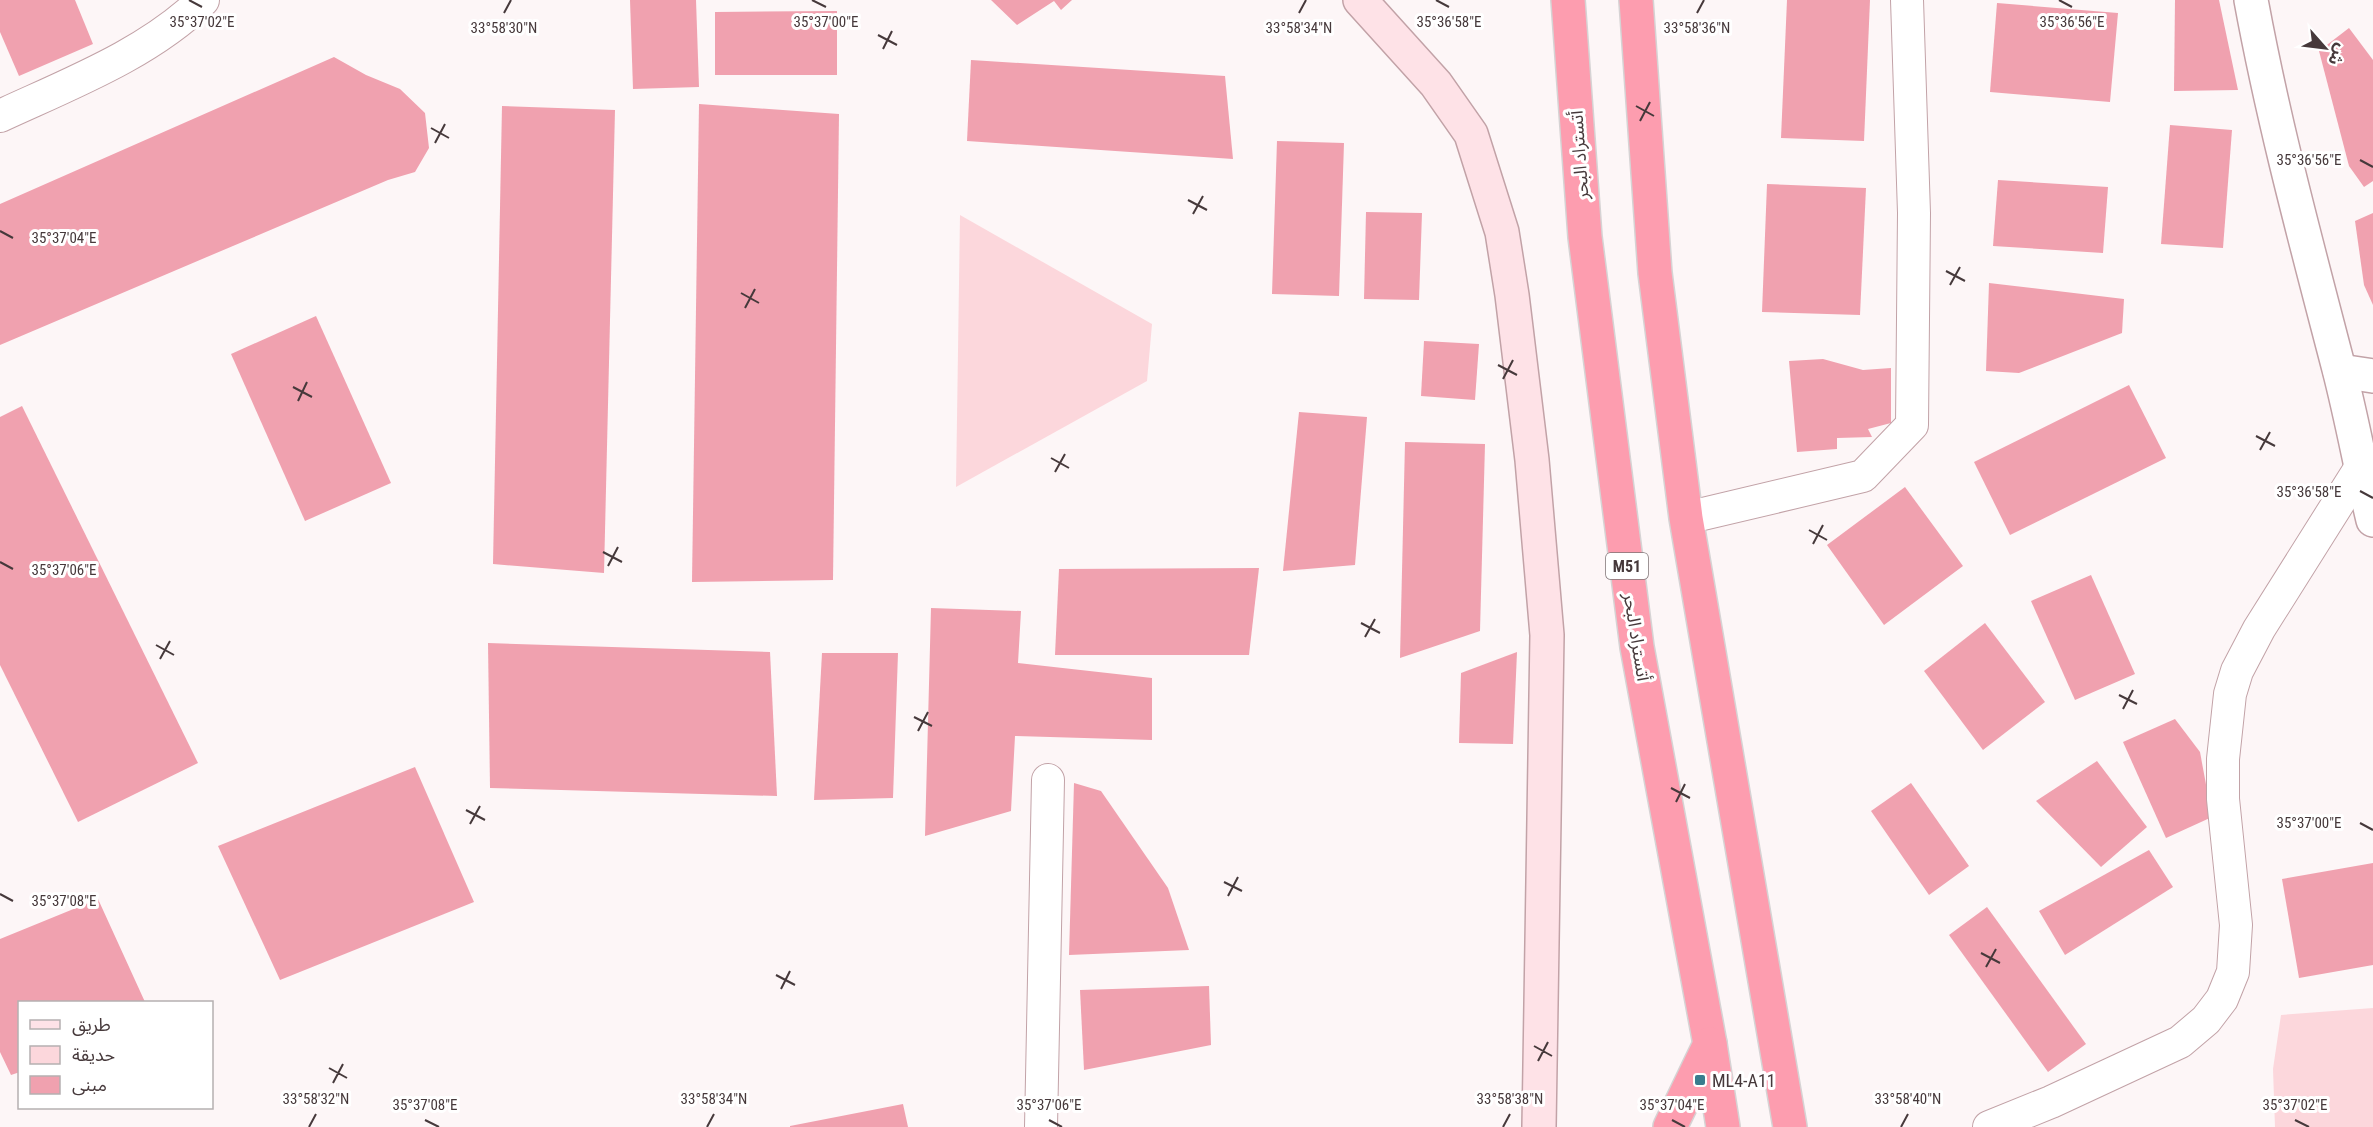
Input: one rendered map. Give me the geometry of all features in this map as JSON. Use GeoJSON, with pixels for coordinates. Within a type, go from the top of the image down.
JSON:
{"type":"FeatureCollection","features":[{"type":"Feature","properties":{"kind":"highway","name":"أتستراد البحر"},"geometry":{"type":"LineString","coordinates":[[1568,0],[1584,237],[1637,647],[1710,1044],[1723,1127]]}},
{"type":"Feature","properties":{"kind":"highway"},"geometry":{"type":"LineString","coordinates":[[1636,0],[1654,273],[1686,518],[1790,1127]]}},
{"type":"Feature","properties":{"kind":"highway"},"geometry":{"type":"LineString","coordinates":[[1670,1127],[1710,1044]]}},
{"type":"Feature","properties":{"kind":"main road"},"geometry":{"type":"LineString","coordinates":[[1360,0],[1436,84],[1471,134],[1502,232],[1532,460],[1547,635],[1539,1127]]}},
{"type":"Feature","properties":{"kind":"street"},"geometry":{"type":"LineString","coordinates":[[0,116],[101,69],[174,25],[203,0]]}},
{"type":"Feature","properties":{"kind":"street"},"geometry":{"type":"LineString","coordinates":[[1686,518],[1863,476],[1912,425],[1914,213],[1907,0]]}},
{"type":"Feature","properties":{"kind":"street"},"geometry":{"type":"LineString","coordinates":[[2251,0],[2268,93],[2310,266],[2340,371],[2373,520]]}},
{"type":"Feature","properties":{"kind":"street"},"geometry":{"type":"LineString","coordinates":[[2340,371],[2373,376]]}},
{"type":"Feature","properties":{"kind":"street"},"geometry":{"type":"LineString","coordinates":[[1989,1127],[2051,1102],[2180,1042],[2205,1020],[2222,999],[2233,972],[2236,925],[2223,799],[2223,759],[2230,694],[2236,671],[2259,628],[2361,467]]}},
{"type":"Feature","properties":{"kind":"street"},"geometry":{"type":"LineString","coordinates":[[1041,1127],[1048,780]]}},
{"type":"Feature","properties":{"kind":"green space"},"geometry":{"type":"Polygon","coordinates":[[[960,215],[1152,324],[1147,381],[956,487],[960,215]]]}},
{"type":"Feature","properties":{"kind":"green space"},"geometry":{"type":"Polygon","coordinates":[[[2373,1008],[2373,1127],[2275,1127],[2273,1069],[2281,1015],[2373,1008]]]}},
{"type":"Feature","properties":{"kind":"building"},"geometry":{"type":"Polygon","coordinates":[[[0,0],[75,0],[93,44],[19,76],[0,32],[0,0]]]}},
{"type":"Feature","properties":{"kind":"building"},"geometry":{"type":"Polygon","coordinates":[[[630,0],[696,0],[699,87],[633,89],[630,0]]]}},
{"type":"Feature","properties":{"kind":"building"},"geometry":{"type":"Polygon","coordinates":[[[991,0],[1072,0],[1061,10],[1054,1],[1017,25],[991,0]]]}},
{"type":"Feature","properties":{"kind":"building"},"geometry":{"type":"Polygon","coordinates":[[[1787,0],[1870,0],[1864,141],[1781,138],[1787,0]]]}},
{"type":"Feature","properties":{"kind":"building"},"geometry":{"type":"Polygon","coordinates":[[[2175,0],[2219,0],[2238,90],[2174,91],[2175,0]]]}},
{"type":"Feature","properties":{"kind":"building"},"geometry":{"type":"Polygon","coordinates":[[[1997,3],[2118,13],[2110,102],[1990,92],[1997,3]]]}},
{"type":"Feature","properties":{"kind":"building"},"geometry":{"type":"Polygon","coordinates":[[[837,11],[837,75],[715,75],[715,12],[837,11]]]}},
{"type":"Feature","properties":{"kind":"building"},"geometry":{"type":"Polygon","coordinates":[[[2349,28],[2373,60],[2373,181],[2364,187],[2349,166],[2319,51],[2349,28]]]}},
{"type":"Feature","properties":{"kind":"building"},"geometry":{"type":"Polygon","coordinates":[[[334,57],[366,75],[400,89],[425,113],[429,148],[415,172],[388,180],[0,345],[0,204],[334,57]]]}},
{"type":"Feature","properties":{"kind":"building"},"geometry":{"type":"Polygon","coordinates":[[[971,60],[1225,76],[1233,159],[967,141],[971,60]]]}},
{"type":"Feature","properties":{"kind":"building"},"geometry":{"type":"Polygon","coordinates":[[[699,104],[839,114],[833,580],[692,582],[699,104]]]}},
{"type":"Feature","properties":{"kind":"building"},"geometry":{"type":"Polygon","coordinates":[[[502,106],[615,110],[604,573],[493,564],[502,106]]]}},
{"type":"Feature","properties":{"kind":"building"},"geometry":{"type":"Polygon","coordinates":[[[2170,125],[2232,130],[2223,248],[2161,244],[2170,125]]]}},
{"type":"Feature","properties":{"kind":"building"},"geometry":{"type":"Polygon","coordinates":[[[1277,141],[1344,143],[1339,296],[1272,294],[1277,141]]]}},
{"type":"Feature","properties":{"kind":"building"},"geometry":{"type":"Polygon","coordinates":[[[1998,180],[2108,187],[2103,253],[1993,246],[1998,180]]]}},
{"type":"Feature","properties":{"kind":"building"},"geometry":{"type":"Polygon","coordinates":[[[1767,184],[1866,188],[1860,315],[1762,312],[1767,184]]]}},
{"type":"Feature","properties":{"kind":"building"},"geometry":{"type":"Polygon","coordinates":[[[1366,212],[1422,213],[1419,300],[1364,299],[1366,212]]]}},
{"type":"Feature","properties":{"kind":"building"},"geometry":{"type":"Polygon","coordinates":[[[2373,213],[2373,305],[2364,285],[2355,221],[2373,213]]]}},
{"type":"Feature","properties":{"kind":"building"},"geometry":{"type":"Polygon","coordinates":[[[1989,283],[2124,299],[2122,333],[2019,373],[1986,371],[1989,283]]]}},
{"type":"Feature","properties":{"kind":"building"},"geometry":{"type":"Polygon","coordinates":[[[316,316],[391,483],[305,521],[231,354],[316,316]]]}},
{"type":"Feature","properties":{"kind":"building"},"geometry":{"type":"Polygon","coordinates":[[[1424,341],[1479,344],[1475,400],[1421,396],[1424,341]]]}},
{"type":"Feature","properties":{"kind":"building"},"geometry":{"type":"Polygon","coordinates":[[[1823,359],[1863,370],[1891,368],[1891,423],[1868,429],[1872,437],[1837,438],[1837,449],[1797,452],[1789,361],[1823,359]]]}},
{"type":"Feature","properties":{"kind":"building"},"geometry":{"type":"Polygon","coordinates":[[[2129,385],[2166,458],[2010,535],[1974,462],[2129,385]]]}},
{"type":"Feature","properties":{"kind":"building"},"geometry":{"type":"Polygon","coordinates":[[[22,406],[198,763],[78,822],[0,665],[0,417],[22,406]]]}},
{"type":"Feature","properties":{"kind":"building"},"geometry":{"type":"Polygon","coordinates":[[[1299,412],[1367,417],[1355,565],[1283,571],[1299,412]]]}},
{"type":"Feature","properties":{"kind":"building"},"geometry":{"type":"Polygon","coordinates":[[[1405,442],[1485,444],[1480,631],[1400,658],[1405,442]]]}},
{"type":"Feature","properties":{"kind":"building"},"geometry":{"type":"Polygon","coordinates":[[[1905,487],[1963,566],[1884,625],[1827,545],[1905,487]]]}},
{"type":"Feature","properties":{"kind":"building"},"geometry":{"type":"Polygon","coordinates":[[[1259,568],[1249,655],[1055,655],[1059,569],[1259,568]]]}},
{"type":"Feature","properties":{"kind":"building"},"geometry":{"type":"Polygon","coordinates":[[[2091,575],[2135,674],[2075,700],[2031,601],[2091,575]]]}},
{"type":"Feature","properties":{"kind":"building"},"geometry":{"type":"Polygon","coordinates":[[[931,608],[1021,611],[1018,663],[1152,678],[1152,740],[1015,736],[1011,811],[925,836],[931,608]]]}},
{"type":"Feature","properties":{"kind":"building"},"geometry":{"type":"Polygon","coordinates":[[[1985,623],[2045,702],[1983,750],[1924,671],[1985,623]]]}},
{"type":"Feature","properties":{"kind":"building"},"geometry":{"type":"Polygon","coordinates":[[[488,643],[770,652],[777,796],[490,788],[488,643]]]}},
{"type":"Feature","properties":{"kind":"building"},"geometry":{"type":"Polygon","coordinates":[[[1517,652],[1513,744],[1459,743],[1461,673],[1517,652]]]}},
{"type":"Feature","properties":{"kind":"building"},"geometry":{"type":"Polygon","coordinates":[[[822,653],[898,653],[893,798],[814,800],[822,653]]]}},
{"type":"Feature","properties":{"kind":"building"},"geometry":{"type":"Polygon","coordinates":[[[2175,719],[2200,752],[2212,817],[2166,838],[2123,742],[2175,719]]]}},
{"type":"Feature","properties":{"kind":"building"},"geometry":{"type":"Polygon","coordinates":[[[2097,761],[2147,827],[2101,867],[2036,801],[2097,761]]]}},
{"type":"Feature","properties":{"kind":"building"},"geometry":{"type":"Polygon","coordinates":[[[415,767],[474,902],[280,980],[218,846],[415,767]]]}},
{"type":"Feature","properties":{"kind":"building"},"geometry":{"type":"Polygon","coordinates":[[[1074,783],[1101,791],[1168,888],[1189,950],[1069,955],[1074,783]]]}},
{"type":"Feature","properties":{"kind":"building"},"geometry":{"type":"Polygon","coordinates":[[[1911,783],[1969,866],[1929,895],[1871,811],[1911,783]]]}},
{"type":"Feature","properties":{"kind":"building"},"geometry":{"type":"Polygon","coordinates":[[[2149,850],[2173,887],[2065,955],[2039,911],[2149,850]]]}},
{"type":"Feature","properties":{"kind":"building"},"geometry":{"type":"Polygon","coordinates":[[[2373,863],[2373,965],[2299,978],[2282,879],[2373,863]]]}},
{"type":"Feature","properties":{"kind":"building"},"geometry":{"type":"Polygon","coordinates":[[[98,899],[145,1001],[18,1001],[18,1073],[11,1075],[0,1052],[0,939],[98,899]]]}},
{"type":"Feature","properties":{"kind":"building"},"geometry":{"type":"Polygon","coordinates":[[[1987,907],[2086,1044],[2048,1072],[1949,935],[1987,907]]]}},
{"type":"Feature","properties":{"kind":"building"},"geometry":{"type":"Polygon","coordinates":[[[1209,986],[1211,1045],[1084,1070],[1080,990],[1209,986]]]}},
{"type":"Feature","properties":{"kind":"building"},"geometry":{"type":"Polygon","coordinates":[[[903,1104],[908,1127],[790,1127],[790,1126],[903,1104]]]}},
{"type":"Feature","properties":{"kind":"place","name":"ML4-A11"},"geometry":{"type":"Point","coordinates":[1700,1080]}}]}
